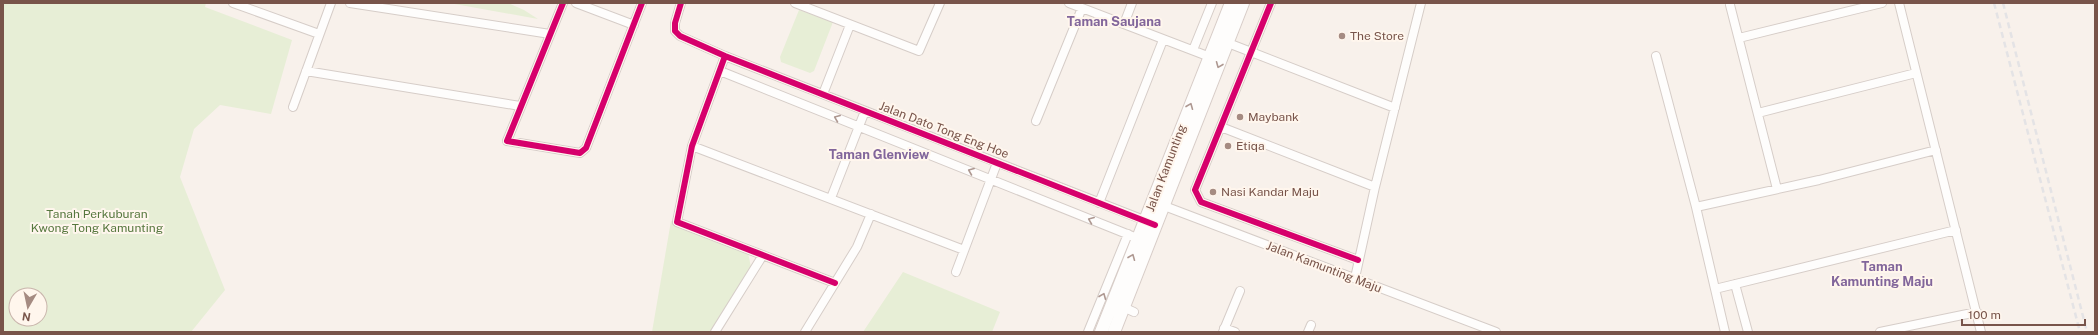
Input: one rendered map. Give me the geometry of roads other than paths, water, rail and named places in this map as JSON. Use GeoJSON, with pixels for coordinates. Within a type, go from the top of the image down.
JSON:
{"type":"FeatureCollection","features":[{"type":"Feature","properties":{"kind":"main road","name":"Jalan Kamunting"},"geometry":{"type":"LineString","coordinates":[[1114,332],[1150,223],[1231,3]]}},
{"type":"Feature","properties":{"kind":"main road","name":"Jalan Kamunting"},"geometry":{"type":"LineString","coordinates":[[1157,204],[1228,43],[1243,3]]}},
{"type":"Feature","properties":{"kind":"main road","name":"Jalan Kamunting"},"geometry":{"type":"LineString","coordinates":[[1101,332],[1144,241]]}},
{"type":"Feature","properties":{"kind":"street"},"geometry":{"type":"LineString","coordinates":[[233,3],[319,34]]}},
{"type":"Feature","properties":{"kind":"street"},"geometry":{"type":"LineString","coordinates":[[293,106],[331,3]]}},
{"type":"Feature","properties":{"kind":"street"},"geometry":{"type":"LineString","coordinates":[[350,3],[550,34]]}},
{"type":"Feature","properties":{"kind":"street"},"geometry":{"type":"LineString","coordinates":[[562,3],[507,141],[580,153],[586,148],[642,3]]}},
{"type":"Feature","properties":{"kind":"street"},"geometry":{"type":"LineString","coordinates":[[576,3],[634,25]]}},
{"type":"Feature","properties":{"kind":"street","name":"Jalan Dato Tong Eng Hoe"},"geometry":{"type":"LineString","coordinates":[[682,3],[675,23],[675,30],[680,36],[725,56],[1150,223]]}},
{"type":"Feature","properties":{"kind":"street"},"geometry":{"type":"LineString","coordinates":[[795,3],[919,51],[940,3]]}},
{"type":"Feature","properties":{"kind":"street"},"geometry":{"type":"LineString","coordinates":[[1069,3],[1210,57]]}},
{"type":"Feature","properties":{"kind":"street"},"geometry":{"type":"LineString","coordinates":[[1124,24],[1132,3]]}},
{"type":"Feature","properties":{"kind":"street"},"geometry":{"type":"LineString","coordinates":[[1193,50],[1212,3]]}},
{"type":"Feature","properties":{"kind":"street"},"geometry":{"type":"LineString","coordinates":[[1271,3],[1195,190],[1201,202],[1358,260]]}},
{"type":"Feature","properties":{"kind":"street"},"geometry":{"type":"LineString","coordinates":[[1355,278],[1375,187],[1421,3]]}},
{"type":"Feature","properties":{"kind":"street"},"geometry":{"type":"LineString","coordinates":[[1739,38],[1882,3]]}},
{"type":"Feature","properties":{"kind":"street"},"geometry":{"type":"LineString","coordinates":[[1899,3],[1982,332]]}},
{"type":"Feature","properties":{"kind":"street"},"geometry":{"type":"LineString","coordinates":[[1730,5],[1777,189]]}},
{"type":"Feature","properties":{"kind":"street"},"geometry":{"type":"LineString","coordinates":[[1036,121],[1082,8]]}},
{"type":"Feature","properties":{"kind":"street"},"geometry":{"type":"LineString","coordinates":[[823,94],[850,25]]}},
{"type":"Feature","properties":{"kind":"street"},"geometry":{"type":"LineString","coordinates":[[1099,203],[1163,40]]}},
{"type":"Feature","properties":{"kind":"street"},"geometry":{"type":"LineString","coordinates":[[1228,43],[1395,108]]}},
{"type":"Feature","properties":{"kind":"street"},"geometry":{"type":"LineString","coordinates":[[725,56],[692,146],[677,222],[835,283]]}},
{"type":"Feature","properties":{"kind":"street"},"geometry":{"type":"LineString","coordinates":[[1656,56],[1696,207],[1725,332]]}},
{"type":"Feature","properties":{"kind":"street"},"geometry":{"type":"LineString","coordinates":[[306,71],[520,106]]}},
{"type":"Feature","properties":{"kind":"street"},"geometry":{"type":"LineString","coordinates":[[720,71],[1144,241]]}},
{"type":"Feature","properties":{"kind":"street"},"geometry":{"type":"LineString","coordinates":[[1758,113],[1916,73]]}},
{"type":"Feature","properties":{"kind":"street"},"geometry":{"type":"LineString","coordinates":[[831,198],[865,111]]}},
{"type":"Feature","properties":{"kind":"street"},"geometry":{"type":"LineString","coordinates":[[1221,127],[1375,187]]}},
{"type":"Feature","properties":{"kind":"street"},"geometry":{"type":"LineString","coordinates":[[692,146],[964,250]]}},
{"type":"Feature","properties":{"kind":"street"},"geometry":{"type":"LineString","coordinates":[[1696,207],[1777,189],[1936,150]]}},
{"type":"Feature","properties":{"kind":"street"},"geometry":{"type":"LineString","coordinates":[[956,272],[997,163]]}},
{"type":"Feature","properties":{"kind":"street","name":"Jalan Kamunting Maju"},"geometry":{"type":"LineString","coordinates":[[1157,204],[1355,278],[1478,329],[1496,332]]}},
{"type":"Feature","properties":{"kind":"street"},"geometry":{"type":"LineString","coordinates":[[805,332],[857,247],[871,214]]}},
{"type":"Feature","properties":{"kind":"street"},"geometry":{"type":"LineString","coordinates":[[1715,289],[1956,230]]}},
{"type":"Feature","properties":{"kind":"street"},"geometry":{"type":"LineString","coordinates":[[1088,332],[1128,234]]}},
{"type":"Feature","properties":{"kind":"street"},"geometry":{"type":"LineString","coordinates":[[715,332],[763,255]]}},
{"type":"Feature","properties":{"kind":"street"},"geometry":{"type":"LineString","coordinates":[[1735,284],[1748,332]]}},
{"type":"Feature","properties":{"kind":"street"},"geometry":{"type":"LineString","coordinates":[[1235,332],[1223,330],[1240,291]]}},
{"type":"Feature","properties":{"kind":"street"},"geometry":{"type":"LineString","coordinates":[[1123,307],[1134,312]]}},
{"type":"Feature","properties":{"kind":"street"},"geometry":{"type":"LineString","coordinates":[[1880,332],[1977,312]]}},
{"type":"Feature","properties":{"kind":"railway"},"geometry":{"type":"LineString","coordinates":[[1994,3],[2080,332]]}},
{"type":"Feature","properties":{"kind":"railway"},"geometry":{"type":"LineString","coordinates":[[2003,3],[2087,332]]}},
{"type":"Feature","properties":{"kind":"place","name":"The Store"},"geometry":{"type":"Point","coordinates":[1342,36]}},
{"type":"Feature","properties":{"kind":"place","name":"Maybank"},"geometry":{"type":"Point","coordinates":[1240,117]}},
{"type":"Feature","properties":{"kind":"place","name":"Etiqa"},"geometry":{"type":"Point","coordinates":[1228,146]}},
{"type":"Feature","properties":{"kind":"place","name":"Nasi Kandar Maju"},"geometry":{"type":"Point","coordinates":[1213,192]}},
{"type":"Feature","properties":{"kind":"district","name":"Taman Saujana"},"geometry":{"type":"Point","coordinates":[1114,21]}},
{"type":"Feature","properties":{"kind":"district","name":"Taman Glenview"},"geometry":{"type":"Point","coordinates":[879,154]}},
{"type":"Feature","properties":{"kind":"district","name":"Taman Kamunting Maju"},"geometry":{"type":"Point","coordinates":[1882,274]}},
{"type":"Feature","properties":{"kind":"park label","name":"Tanah Perkuburan Kwong Tong Kamunting"},"geometry":{"type":"Point","coordinates":[97,221]}}]}
